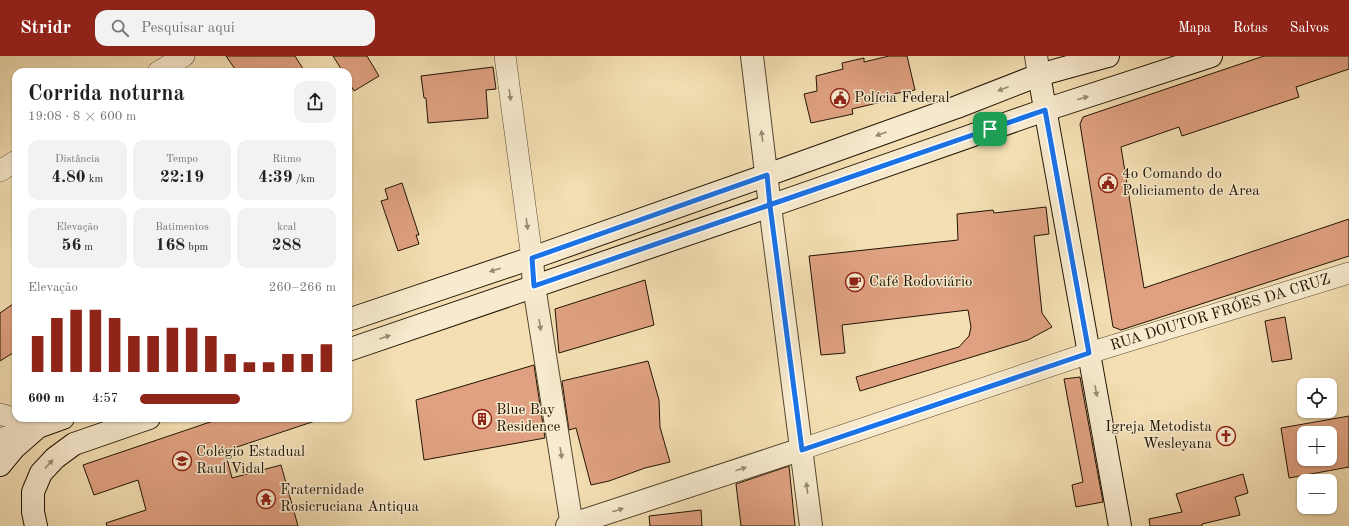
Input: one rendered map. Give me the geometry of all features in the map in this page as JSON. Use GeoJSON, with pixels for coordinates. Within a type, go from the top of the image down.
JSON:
{"type":"FeatureCollection","features":[{"type":"Feature","properties":{"kind":"main road"},"geometry":{"type":"LineString","coordinates":[[752,56],[811,526]]}},
{"type":"Feature","properties":{"kind":"main road"},"geometry":{"type":"LineString","coordinates":[[352,319],[532,258],[957,107],[1038,66],[1108,56]]}},
{"type":"Feature","properties":{"kind":"main road"},"geometry":{"type":"LineString","coordinates":[[352,349],[770,206],[1045,110],[1211,56]]}},
{"type":"Feature","properties":{"kind":"main road"},"geometry":{"type":"LineString","coordinates":[[1038,66],[1120,526]]}},
{"type":"Feature","properties":{"kind":"main road"},"geometry":{"type":"LineString","coordinates":[[532,258],[534,286],[570,526]]}},
{"type":"Feature","properties":{"kind":"main road"},"geometry":{"type":"LineString","coordinates":[[36,526],[33,512],[33,492],[41,473],[55,458],[74,444],[137,422]]}},
{"type":"Feature","properties":{"kind":"main road"},"geometry":{"type":"LineString","coordinates":[[0,465],[14,448],[49,423]]}},
{"type":"Feature","properties":{"kind":"main road","name":"RUA DOUTOR FRÓES DA CRUZ"},"geometry":{"type":"LineString","coordinates":[[570,526],[802,450]]}},
{"type":"Feature","properties":{"kind":"street"},"geometry":{"type":"LineString","coordinates":[[164,68],[184,56]]}},
{"type":"Feature","properties":{"kind":"street"},"geometry":{"type":"LineString","coordinates":[[505,56],[532,258]]}},
{"type":"Feature","properties":{"kind":"street"},"geometry":{"type":"LineString","coordinates":[[0,171],[12,164]]}},
{"type":"Feature","properties":{"kind":"street","name":"RUA DOUTOR FRÓES DA CRUZ"},"geometry":{"type":"LineString","coordinates":[[802,450],[1089,353],[1349,273]]}},
{"type":"Feature","properties":{"kind":"street"},"geometry":{"type":"LineString","coordinates":[[0,414],[12,418]]}},
{"type":"Feature","properties":{"kind":"street"},"geometry":{"type":"LineString","coordinates":[[27,422],[49,423]]}},
{"type":"Feature","properties":{"kind":"street"},"geometry":{"type":"LineString","coordinates":[[0,438],[49,423]]}},
{"type":"Feature","properties":{"kind":"building"},"geometry":{"type":"Polygon","coordinates":[[[226,56],[295,56],[302,68],[234,68],[226,56]]]}},
{"type":"Feature","properties":{"kind":"building"},"geometry":{"type":"Polygon","coordinates":[[[333,56],[367,56],[379,76],[354,91],[352,88],[352,68],[340,68],[333,56]]]}},
{"type":"Feature","properties":{"kind":"building"},"geometry":{"type":"Polygon","coordinates":[[[889,56],[907,56],[915,90],[893,94],[894,99],[852,109],[853,114],[811,123],[804,94],[817,91],[816,76],[843,69],[842,63],[864,58],[864,62],[889,56]]]}},
{"type":"Feature","properties":{"kind":"building","name":"4o Comando do Policiamento de Area"},"geometry":{"type":"Polygon","coordinates":[[[1264,56],[1349,56],[1349,69],[1296,87],[1299,97],[1182,136],[1179,127],[1121,147],[1144,288],[1349,219],[1349,256],[1121,330],[1113,327],[1080,124],[1083,117],[1264,56]]]}},
{"type":"Feature","properties":{"kind":"building"},"geometry":{"type":"Polygon","coordinates":[[[493,67],[496,89],[486,90],[488,118],[428,123],[426,98],[424,98],[421,76],[493,67]]]}},
{"type":"Feature","properties":{"kind":"building"},"geometry":{"type":"Polygon","coordinates":[[[402,183],[419,235],[416,235],[419,244],[398,251],[381,201],[388,199],[385,189],[402,183]]]}},
{"type":"Feature","properties":{"kind":"building"},"geometry":{"type":"Polygon","coordinates":[[[1046,207],[1049,234],[1034,236],[1042,313],[1052,327],[1028,340],[860,391],[856,377],[959,347],[969,336],[971,327],[968,310],[842,325],[845,353],[821,355],[809,256],[958,240],[957,214],[993,210],[994,213],[1046,207]]]}},
{"type":"Feature","properties":{"kind":"building"},"geometry":{"type":"Polygon","coordinates":[[[645,280],[654,325],[559,353],[555,309],[645,280]]]}},
{"type":"Feature","properties":{"kind":"building"},"geometry":{"type":"Polygon","coordinates":[[[12,305],[12,354],[0,361],[0,313],[12,305]]]}},
{"type":"Feature","properties":{"kind":"building"},"geometry":{"type":"Polygon","coordinates":[[[1285,317],[1292,359],[1272,362],[1265,321],[1285,317]]]}},
{"type":"Feature","properties":{"kind":"building"},"geometry":{"type":"Polygon","coordinates":[[[648,361],[659,400],[660,427],[670,462],[645,468],[609,481],[591,485],[576,428],[569,430],[562,381],[648,361]]]}},
{"type":"Feature","properties":{"kind":"building","name":"Blue Bay Residence"},"geometry":{"type":"Polygon","coordinates":[[[534,365],[545,438],[424,460],[416,400],[534,365]]]}},
{"type":"Feature","properties":{"kind":"building"},"geometry":{"type":"Polygon","coordinates":[[[1080,377],[1103,502],[1076,507],[1072,485],[1083,482],[1064,379],[1080,377]]]}},
{"type":"Feature","properties":{"kind":"building"},"geometry":{"type":"Polygon","coordinates":[[[1349,416],[1349,467],[1311,474],[1297,474],[1297,477],[1289,478],[1281,428],[1349,416]]]}},
{"type":"Feature","properties":{"kind":"building","name":"Colégio Estadual Raul Vidal"},"geometry":{"type":"Polygon","coordinates":[[[210,422],[312,422],[225,451],[232,478],[281,465],[298,526],[107,526],[106,523],[146,510],[138,480],[94,495],[83,465],[210,422]]]}},
{"type":"Feature","properties":{"kind":"building"},"geometry":{"type":"Polygon","coordinates":[[[789,466],[795,526],[741,526],[736,484],[789,466]]]}},
{"type":"Feature","properties":{"kind":"building"},"geometry":{"type":"Polygon","coordinates":[[[1243,474],[1248,493],[1235,497],[1240,515],[1202,524],[1202,526],[1150,526],[1149,519],[1182,512],[1176,494],[1243,474]]]}},
{"type":"Feature","properties":{"kind":"building"},"geometry":{"type":"Polygon","coordinates":[[[701,510],[702,526],[650,526],[649,516],[701,510]]]}},
{"type":"Feature","properties":{"kind":"place","name":"Polícia Federal"},"geometry":{"type":"Point","coordinates":[840,98]}},
{"type":"Feature","properties":{"kind":"place","name":"4o Comando do Policiamento de Area"},"geometry":{"type":"Point","coordinates":[1108,183]}},
{"type":"Feature","properties":{"kind":"place","name":"Café Rodoviário"},"geometry":{"type":"Point","coordinates":[855,282]}},
{"type":"Feature","properties":{"kind":"place","name":"Blue Bay Residence"},"geometry":{"type":"Point","coordinates":[482,419]}},
{"type":"Feature","properties":{"kind":"place","name":"Igreja Metodista Wesleyana"},"geometry":{"type":"Point","coordinates":[1226,436]}},
{"type":"Feature","properties":{"kind":"place","name":"Colégio Estadual Raul Vidal"},"geometry":{"type":"Point","coordinates":[182,461]}},
{"type":"Feature","properties":{"kind":"place","name":"Fraternidade Rosicruciana Antiqua"},"geometry":{"type":"Point","coordinates":[266,499]}},
{"type":"Feature","properties":{"kind":"route"},"geometry":{"type":"LineString","coordinates":[[990,129],[770,206],[534,286],[532,258],[767,175],[770,206],[802,450],[1089,353],[1045,110],[990,129]]}}]}
